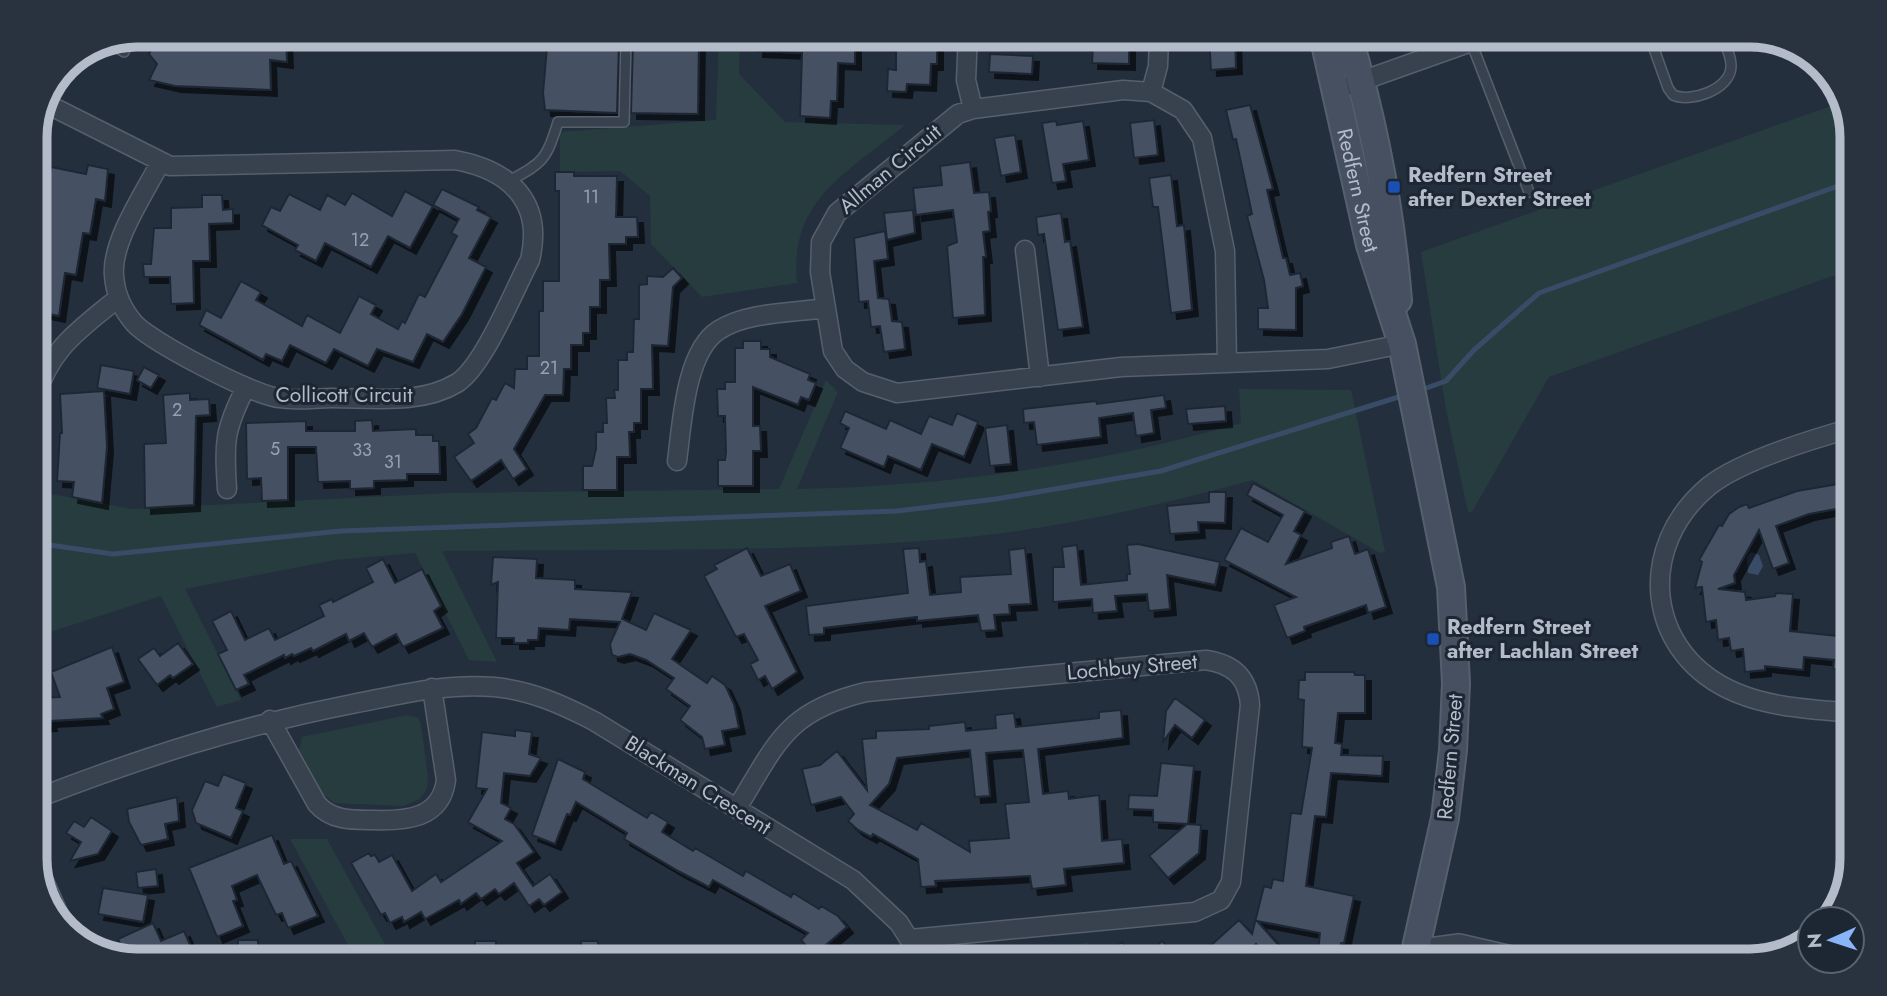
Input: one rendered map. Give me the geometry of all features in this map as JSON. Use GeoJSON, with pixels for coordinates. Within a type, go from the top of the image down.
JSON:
{"type":"FeatureCollection","features":[{"type":"Feature","properties":{"kind":"main road","name":"Redfern Street"},"geometry":{"type":"LineString","coordinates":[[1327,47],[1370,245],[1402,344],[1451,587],[1457,683],[1454,750],[1422,949]]}},
{"type":"Feature","properties":{"kind":"main road","name":"Redfern Street"},"geometry":{"type":"LineString","coordinates":[[1352,47],[1362,81],[1392,242],[1402,344]]}},
{"type":"Feature","properties":{"kind":"street"},"geometry":{"type":"LineString","coordinates":[[967,47],[966,80],[973,109]]}},
{"type":"Feature","properties":{"kind":"street"},"geometry":{"type":"LineString","coordinates":[[1151,92],[1158,66],[1159,47]]}},
{"type":"Feature","properties":{"kind":"street"},"geometry":{"type":"LineString","coordinates":[[1337,89],[1457,47]]}},
{"type":"Feature","properties":{"kind":"street","name":"Allman Circuit"},"geometry":{"type":"LineString","coordinates":[[1227,363],[1225,251],[1202,138],[1183,110],[1151,92],[1124,90],[973,109],[945,123],[831,222],[819,252],[833,351],[845,369],[874,387],[910,393],[1121,367],[1227,363],[1328,359],[1402,344]]}},
{"type":"Feature","properties":{"kind":"street","name":"Collicott Circuit"},"geometry":{"type":"LineString","coordinates":[[53,107],[160,163],[188,167],[455,160],[485,166],[509,181],[529,212],[533,248],[530,260],[475,365],[460,381],[439,392],[414,397],[280,399],[246,387],[154,339],[136,325],[118,298],[113,273],[117,248],[160,163]]}},
{"type":"Feature","properties":{"kind":"street"},"geometry":{"type":"LineString","coordinates":[[1025,250],[1040,377]]}},
{"type":"Feature","properties":{"kind":"street"},"geometry":{"type":"LineString","coordinates":[[47,368],[58,349],[118,298]]}},
{"type":"Feature","properties":{"kind":"street"},"geometry":{"type":"LineString","coordinates":[[677,461],[689,381],[702,348],[718,330],[741,321],[825,309]]}},
{"type":"Feature","properties":{"kind":"street"},"geometry":{"type":"LineString","coordinates":[[227,489],[224,441],[229,420],[246,387]]}},
{"type":"Feature","properties":{"kind":"street"},"geometry":{"type":"LineString","coordinates":[[1840,432],[1739,467],[1711,484],[1678,519],[1665,545],[1658,588],[1663,616],[1676,642],[1696,666],[1721,685],[1768,704],[1840,712]]}},
{"type":"Feature","properties":{"kind":"street","name":"Lochbuy Street"},"geometry":{"type":"LineString","coordinates":[[737,808],[789,729],[832,700],[866,692],[1206,660],[1222,663],[1236,671],[1246,683],[1250,705],[1231,883],[1221,900],[1195,912],[911,939]]}},
{"type":"Feature","properties":{"kind":"street","name":"Blackman Crescent"},"geometry":{"type":"LineString","coordinates":[[47,795],[182,744],[270,720],[432,688],[497,687],[562,704],[853,880],[889,913],[916,949]]}},
{"type":"Feature","properties":{"kind":"street"},"geometry":{"type":"LineString","coordinates":[[270,720],[317,804],[326,813],[343,820],[404,821],[419,817],[437,804],[444,793],[446,780],[432,688]]}},
{"type":"Feature","properties":{"kind":"street"},"geometry":{"type":"LineString","coordinates":[[1449,949],[1459,946],[1472,949]]}},
{"type":"Feature","properties":{"kind":"lane"},"geometry":{"type":"LineString","coordinates":[[509,181],[534,167],[548,155],[558,122],[624,122],[626,47]]}},
{"type":"Feature","properties":{"kind":"lane"},"geometry":{"type":"LineString","coordinates":[[1473,47],[1529,192]]}},
{"type":"Feature","properties":{"kind":"lane"},"geometry":{"type":"LineString","coordinates":[[1653,47],[1668,88],[1673,94],[1689,98],[1721,86],[1730,74],[1732,65],[1726,47]]}},
{"type":"Feature","properties":{"kind":"green space"},"geometry":{"type":"Polygon","coordinates":[[[719,47],[740,47],[739,74],[785,122],[905,125],[844,174],[827,190],[813,209],[802,230],[797,254],[797,283],[702,297],[651,244],[650,196],[620,171],[560,172],[560,132],[716,120],[719,47]]]}},
{"type":"Feature","properties":{"kind":"green space"},"geometry":{"type":"Polygon","coordinates":[[[1834,105],[1835,108],[1840,132],[1840,273],[1549,377],[1472,512],[1468,512],[1446,410],[1421,252],[1834,105]]]}},
{"type":"Feature","properties":{"kind":"green space"},"geometry":{"type":"Polygon","coordinates":[[[826,380],[838,392],[797,489],[966,478],[1077,462],[1241,423],[1239,389],[1351,390],[1385,552],[1380,553],[1253,480],[1175,500],[1056,525],[935,540],[751,549],[442,551],[497,662],[469,660],[415,553],[335,560],[185,589],[241,700],[217,707],[161,596],[47,633],[47,493],[132,509],[449,493],[779,489],[826,380]]]}},
{"type":"Feature","properties":{"kind":"green space"},"geometry":{"type":"Polygon","coordinates":[[[407,715],[418,718],[421,724],[428,777],[427,789],[420,799],[403,806],[334,803],[321,792],[299,751],[302,737],[407,715]]]}},
{"type":"Feature","properties":{"kind":"green space"},"geometry":{"type":"Polygon","coordinates":[[[290,839],[327,839],[387,949],[350,949],[290,839]]]}},
{"type":"Feature","properties":{"kind":"green space"},"geometry":{"type":"Polygon","coordinates":[[[1088,943],[1091,949],[1029,949],[1088,943]]]}},
{"type":"Feature","properties":{"kind":"water"},"geometry":{"type":"Polygon","coordinates":[[[1751,552],[1759,555],[1763,566],[1758,575],[1748,573],[1747,557],[1751,552]]]}},
{"type":"Feature","properties":{"kind":"building"},"geometry":{"type":"Polygon","coordinates":[[[153,47],[286,47],[287,62],[270,60],[271,90],[175,86],[149,80],[157,64],[149,54],[153,47]]]}},
{"type":"Feature","properties":{"kind":"building"},"geometry":{"type":"Polygon","coordinates":[[[547,47],[619,47],[617,113],[545,110],[543,93],[547,47]]]}},
{"type":"Feature","properties":{"kind":"building"},"geometry":{"type":"Polygon","coordinates":[[[633,47],[699,47],[698,114],[631,113],[633,47]]]}},
{"type":"Feature","properties":{"kind":"building"},"geometry":{"type":"Polygon","coordinates":[[[757,47],[855,47],[855,64],[838,63],[837,101],[831,101],[830,118],[800,116],[802,53],[757,51],[757,47]]]}},
{"type":"Feature","properties":{"kind":"building"},"geometry":{"type":"Polygon","coordinates":[[[896,47],[937,47],[937,64],[931,64],[930,85],[907,84],[906,92],[887,91],[888,69],[896,70],[896,47]]]}},
{"type":"Feature","properties":{"kind":"building"},"geometry":{"type":"Polygon","coordinates":[[[1093,47],[1129,47],[1129,64],[1092,63],[1093,47]]]}},
{"type":"Feature","properties":{"kind":"building"},"geometry":{"type":"Polygon","coordinates":[[[1210,47],[1235,47],[1236,68],[1211,70],[1210,47]]]}},
{"type":"Feature","properties":{"kind":"building"},"geometry":{"type":"Polygon","coordinates":[[[990,54],[1033,56],[1032,74],[989,72],[990,54]]]}},
{"type":"Feature","properties":{"kind":"building"},"geometry":{"type":"Polygon","coordinates":[[[1250,105],[1273,189],[1267,190],[1283,258],[1286,258],[1290,275],[1300,273],[1303,286],[1296,288],[1296,330],[1258,329],[1258,308],[1268,308],[1264,280],[1247,216],[1252,214],[1236,139],[1233,140],[1226,110],[1250,105]]]}},
{"type":"Feature","properties":{"kind":"building"},"geometry":{"type":"Polygon","coordinates":[[[1154,120],[1158,155],[1134,158],[1130,123],[1154,120]]]}},
{"type":"Feature","properties":{"kind":"building"},"geometry":{"type":"Polygon","coordinates":[[[1056,121],[1057,125],[1083,121],[1089,160],[1063,164],[1066,181],[1052,183],[1042,123],[1056,121]]]}},
{"type":"Feature","properties":{"kind":"building"},"geometry":{"type":"Polygon","coordinates":[[[1015,135],[1021,172],[1001,176],[994,138],[1015,135]]]}},
{"type":"Feature","properties":{"kind":"building"},"geometry":{"type":"Polygon","coordinates":[[[970,162],[974,193],[989,192],[991,211],[988,212],[990,231],[983,232],[986,257],[983,257],[985,315],[953,318],[947,246],[957,242],[953,210],[916,215],[913,188],[942,185],[940,166],[970,162]]]}},
{"type":"Feature","properties":{"kind":"building"},"geometry":{"type":"Polygon","coordinates":[[[88,165],[108,169],[105,201],[96,199],[90,234],[83,233],[76,275],[65,273],[59,316],[47,314],[47,188],[51,167],[86,174],[88,165]]]}},
{"type":"Feature","properties":{"kind":"building"},"geometry":{"type":"Polygon","coordinates":[[[555,172],[574,172],[574,176],[617,176],[616,217],[637,217],[638,237],[626,237],[626,244],[609,244],[610,280],[600,280],[600,307],[590,307],[590,333],[583,333],[583,345],[571,345],[571,369],[564,369],[563,395],[545,395],[514,449],[527,469],[513,479],[501,460],[471,481],[454,457],[474,443],[468,434],[476,428],[492,398],[496,400],[505,383],[514,388],[515,369],[527,369],[527,356],[539,356],[539,311],[543,311],[543,281],[559,281],[559,191],[555,191],[555,172]]]}},
{"type":"Feature","properties":{"kind":"building"},"geometry":{"type":"Polygon","coordinates":[[[1171,175],[1177,226],[1184,225],[1192,310],[1171,313],[1158,207],[1153,207],[1149,178],[1171,175]]]}},
{"type":"Feature","properties":{"kind":"building"},"geometry":{"type":"Polygon","coordinates":[[[442,189],[479,207],[477,210],[491,217],[469,258],[486,267],[462,314],[443,342],[427,334],[413,362],[377,349],[368,366],[334,349],[326,363],[290,345],[282,361],[266,354],[263,360],[199,325],[206,310],[221,318],[241,281],[261,292],[256,300],[302,326],[307,315],[340,333],[359,296],[376,305],[371,314],[398,329],[402,321],[405,323],[419,294],[425,297],[457,236],[451,233],[459,219],[433,205],[442,189]]]}},
{"type":"Feature","properties":{"kind":"building"},"geometry":{"type":"Polygon","coordinates":[[[405,191],[433,206],[410,248],[388,236],[371,267],[325,243],[316,261],[295,250],[298,245],[262,225],[271,207],[280,211],[289,194],[320,210],[327,195],[345,205],[352,193],[392,216],[405,191]]]}},
{"type":"Feature","properties":{"kind":"building"},"geometry":{"type":"Polygon","coordinates":[[[202,195],[222,195],[223,210],[233,209],[233,223],[209,224],[210,261],[193,261],[194,303],[171,304],[170,277],[144,277],[143,264],[151,264],[154,228],[171,228],[171,208],[202,207],[202,195]]]}},
{"type":"Feature","properties":{"kind":"building"},"geometry":{"type":"Polygon","coordinates":[[[913,210],[915,233],[887,240],[884,213],[913,210]]]}},
{"type":"Feature","properties":{"kind":"building"},"geometry":{"type":"Polygon","coordinates":[[[1061,213],[1065,242],[1070,241],[1083,327],[1058,330],[1044,234],[1038,235],[1036,217],[1061,213]]]}},
{"type":"Feature","properties":{"kind":"building"},"geometry":{"type":"Polygon","coordinates":[[[885,231],[888,259],[874,261],[878,298],[889,299],[892,321],[902,322],[905,349],[884,352],[880,326],[871,327],[868,301],[859,302],[854,238],[885,231]]]}},
{"type":"Feature","properties":{"kind":"building"},"geometry":{"type":"Polygon","coordinates":[[[673,268],[682,278],[673,287],[668,346],[652,345],[653,389],[641,389],[641,423],[634,423],[634,432],[629,432],[630,457],[617,457],[617,490],[583,490],[583,466],[592,466],[596,432],[603,432],[603,423],[607,423],[606,398],[615,398],[614,390],[618,390],[618,360],[627,360],[627,352],[633,352],[634,319],[639,319],[639,285],[647,284],[647,276],[663,277],[673,268]]]}},
{"type":"Feature","properties":{"kind":"building"},"geometry":{"type":"Polygon","coordinates":[[[743,341],[761,341],[761,349],[770,349],[770,357],[810,374],[808,380],[816,383],[809,400],[801,397],[798,405],[753,387],[753,426],[760,426],[761,451],[753,451],[753,486],[718,486],[718,460],[725,460],[726,453],[725,416],[718,416],[717,389],[725,389],[725,382],[735,382],[735,348],[743,348],[743,341]]]}},
{"type":"Feature","properties":{"kind":"building"},"geometry":{"type":"Polygon","coordinates":[[[101,365],[134,371],[130,394],[97,388],[101,365]]]}},
{"type":"Feature","properties":{"kind":"building"},"geometry":{"type":"Polygon","coordinates":[[[144,367],[159,375],[151,388],[137,380],[144,367]]]}},
{"type":"Feature","properties":{"kind":"building"},"geometry":{"type":"Polygon","coordinates":[[[104,391],[107,447],[102,503],[72,497],[74,482],[57,481],[62,433],[60,394],[104,391]]]}},
{"type":"Feature","properties":{"kind":"building"},"geometry":{"type":"Polygon","coordinates":[[[190,393],[190,400],[209,399],[210,415],[196,416],[194,505],[145,508],[144,444],[166,443],[163,395],[190,393]]]}},
{"type":"Feature","properties":{"kind":"building"},"geometry":{"type":"Polygon","coordinates":[[[1164,395],[1166,408],[1151,410],[1154,433],[1136,436],[1133,413],[1099,418],[1101,437],[1037,445],[1034,422],[1024,423],[1023,409],[1096,401],[1097,404],[1164,395]]]}},
{"type":"Feature","properties":{"kind":"building"},"geometry":{"type":"Polygon","coordinates":[[[1225,406],[1226,421],[1188,424],[1186,409],[1225,406]]]}},
{"type":"Feature","properties":{"kind":"building"},"geometry":{"type":"Polygon","coordinates":[[[845,411],[886,429],[890,420],[921,434],[929,416],[952,425],[957,413],[978,422],[964,457],[932,444],[921,470],[888,456],[884,467],[840,448],[849,428],[840,423],[845,411]]]}},
{"type":"Feature","properties":{"kind":"building"},"geometry":{"type":"Polygon","coordinates":[[[372,420],[373,431],[416,429],[416,435],[433,435],[433,441],[439,441],[440,474],[407,474],[407,480],[374,481],[374,488],[350,489],[350,481],[318,482],[316,447],[288,447],[288,500],[262,501],[261,478],[247,479],[246,423],[306,421],[306,431],[355,431],[355,421],[372,420]]]}},
{"type":"Feature","properties":{"kind":"building"},"geometry":{"type":"Polygon","coordinates":[[[1007,425],[1011,464],[990,466],[985,428],[1007,425]]]}},
{"type":"Feature","properties":{"kind":"building"},"geometry":{"type":"Polygon","coordinates":[[[1253,483],[1305,511],[1294,531],[1301,535],[1286,564],[1332,548],[1331,542],[1349,536],[1355,554],[1368,549],[1386,607],[1368,613],[1366,605],[1304,627],[1305,631],[1287,638],[1274,605],[1296,597],[1224,560],[1241,528],[1268,542],[1283,515],[1247,495],[1253,483]]]}},
{"type":"Feature","properties":{"kind":"building"},"geometry":{"type":"Polygon","coordinates":[[[1840,484],[1840,508],[1809,514],[1776,526],[1789,563],[1773,569],[1759,530],[1734,575],[1735,583],[1718,589],[1745,592],[1746,600],[1775,596],[1776,593],[1793,594],[1790,631],[1838,636],[1840,670],[1833,669],[1834,660],[1804,657],[1803,670],[1765,666],[1765,670],[1745,672],[1743,649],[1731,651],[1729,638],[1718,640],[1716,620],[1706,622],[1702,587],[1695,588],[1702,562],[1699,560],[1719,525],[1722,526],[1729,514],[1747,504],[1749,508],[1797,491],[1840,484]]]}},
{"type":"Feature","properties":{"kind":"building"},"geometry":{"type":"Polygon","coordinates":[[[1209,492],[1226,492],[1225,523],[1198,522],[1199,532],[1170,534],[1167,506],[1209,502],[1209,492]]]}},
{"type":"Feature","properties":{"kind":"building"},"geometry":{"type":"Polygon","coordinates":[[[1138,544],[1220,562],[1215,585],[1167,575],[1170,609],[1149,611],[1147,594],[1115,596],[1117,611],[1093,613],[1092,599],[1053,602],[1053,567],[1064,567],[1062,547],[1077,545],[1081,585],[1127,580],[1127,574],[1130,574],[1127,545],[1138,544]]]}},
{"type":"Feature","properties":{"kind":"building"},"geometry":{"type":"Polygon","coordinates":[[[747,548],[761,576],[790,564],[801,591],[765,606],[797,672],[772,689],[765,676],[758,680],[750,664],[758,660],[744,634],[736,637],[704,576],[717,569],[714,565],[747,548]]]}},
{"type":"Feature","properties":{"kind":"building"},"geometry":{"type":"Polygon","coordinates":[[[919,548],[920,562],[926,561],[930,595],[961,592],[960,577],[1011,574],[1009,550],[1025,548],[1031,604],[1009,605],[1010,614],[994,615],[996,630],[981,631],[978,615],[917,621],[917,617],[824,628],[824,634],[809,635],[806,606],[908,593],[903,549],[919,548]]]}},
{"type":"Feature","properties":{"kind":"building"},"geometry":{"type":"Polygon","coordinates":[[[493,557],[537,559],[536,578],[575,580],[575,589],[632,592],[622,619],[646,630],[654,613],[691,630],[672,659],[707,683],[712,676],[725,685],[734,704],[739,728],[722,731],[725,745],[705,749],[702,737],[680,720],[690,706],[666,689],[674,678],[646,660],[630,654],[618,657],[612,655],[610,644],[620,622],[570,619],[569,630],[539,628],[538,640],[528,640],[528,643],[514,643],[514,638],[496,638],[498,582],[491,585],[493,557]]]}},
{"type":"Feature","properties":{"kind":"building"},"geometry":{"type":"Polygon","coordinates":[[[383,559],[395,583],[422,569],[441,606],[434,611],[443,628],[403,647],[396,634],[372,647],[364,633],[349,641],[346,634],[313,651],[311,648],[294,656],[292,654],[285,658],[284,655],[244,675],[249,684],[236,690],[218,654],[227,650],[212,621],[231,611],[245,640],[269,628],[275,640],[324,616],[319,605],[332,599],[333,602],[373,582],[366,568],[383,559]]]}},
{"type":"Feature","properties":{"kind":"building"},"geometry":{"type":"Polygon","coordinates":[[[178,643],[193,664],[157,685],[138,659],[154,648],[160,656],[178,643]]]}},
{"type":"Feature","properties":{"kind":"building"},"geometry":{"type":"Polygon","coordinates":[[[112,647],[124,682],[107,688],[114,709],[101,714],[103,718],[50,721],[51,725],[47,725],[47,698],[60,697],[51,672],[112,647]]]}},
{"type":"Feature","properties":{"kind":"building"},"geometry":{"type":"Polygon","coordinates":[[[1305,672],[1354,672],[1355,675],[1365,675],[1365,713],[1338,713],[1335,743],[1342,744],[1341,755],[1383,756],[1382,776],[1331,773],[1326,817],[1315,816],[1306,886],[1354,896],[1344,943],[1341,943],[1340,949],[1318,949],[1320,933],[1257,921],[1282,949],[1260,949],[1256,944],[1250,949],[1209,949],[1239,920],[1252,934],[1264,886],[1271,888],[1273,879],[1283,881],[1291,813],[1301,814],[1312,748],[1302,747],[1304,700],[1298,699],[1299,680],[1305,680],[1305,672]]]}},
{"type":"Feature","properties":{"kind":"building"},"geometry":{"type":"Polygon","coordinates":[[[1175,698],[1205,720],[1192,738],[1175,725],[1163,742],[1166,711],[1175,698]]]}},
{"type":"Feature","properties":{"kind":"building"},"geometry":{"type":"Polygon","coordinates":[[[1121,710],[1123,738],[1038,749],[1043,794],[1068,791],[1069,799],[1099,795],[1102,841],[1122,839],[1124,863],[1064,869],[1066,885],[1032,889],[1030,876],[935,881],[936,886],[921,887],[918,859],[873,834],[871,837],[858,830],[848,821],[854,814],[841,797],[811,805],[802,769],[820,765],[837,751],[867,790],[862,739],[876,738],[876,731],[929,729],[929,726],[965,722],[966,731],[996,728],[995,715],[1014,713],[1016,727],[1099,718],[1099,712],[1121,710]],[[970,750],[897,758],[889,784],[870,805],[917,830],[921,823],[970,852],[969,841],[1009,838],[1005,804],[1029,802],[1023,750],[986,753],[990,796],[975,797],[970,750]]]}},
{"type":"Feature","properties":{"kind":"building"},"geometry":{"type":"Polygon","coordinates":[[[515,730],[532,732],[529,754],[541,758],[530,776],[504,773],[501,803],[511,808],[505,819],[514,824],[534,852],[517,863],[533,886],[550,874],[562,892],[544,905],[539,899],[529,906],[514,883],[499,894],[495,889],[481,899],[476,893],[461,904],[459,900],[425,919],[421,912],[404,922],[402,917],[390,923],[385,913],[381,915],[351,863],[369,853],[371,856],[375,855],[379,862],[392,855],[412,891],[436,874],[441,882],[502,841],[468,822],[487,789],[476,788],[482,732],[515,736],[515,730]]]}},
{"type":"Feature","properties":{"kind":"building"},"geometry":{"type":"Polygon","coordinates":[[[558,759],[585,772],[583,779],[647,818],[651,812],[668,822],[662,832],[693,851],[695,848],[743,876],[746,871],[791,897],[793,893],[819,909],[821,906],[838,916],[847,927],[821,949],[809,949],[801,940],[808,933],[713,880],[709,887],[680,872],[624,839],[627,833],[576,802],[570,815],[567,814],[555,844],[532,835],[558,759]]]}},
{"type":"Feature","properties":{"kind":"building"},"geometry":{"type":"Polygon","coordinates":[[[1161,763],[1194,766],[1188,824],[1153,822],[1153,810],[1128,809],[1129,795],[1157,796],[1161,763]]]}},
{"type":"Feature","properties":{"kind":"building"},"geometry":{"type":"Polygon","coordinates":[[[223,774],[246,783],[236,808],[243,811],[231,838],[196,823],[192,810],[205,781],[218,786],[223,774]]]}},
{"type":"Feature","properties":{"kind":"building"},"geometry":{"type":"Polygon","coordinates":[[[177,797],[179,821],[165,824],[168,839],[141,845],[129,822],[127,809],[177,797]]]}},
{"type":"Feature","properties":{"kind":"building"},"geometry":{"type":"Polygon","coordinates":[[[91,817],[112,831],[98,854],[70,861],[81,842],[66,833],[74,821],[84,827],[91,817]]]}},
{"type":"Feature","properties":{"kind":"building"},"geometry":{"type":"Polygon","coordinates":[[[1187,824],[1201,825],[1199,853],[1168,878],[1149,856],[1187,824]]]}},
{"type":"Feature","properties":{"kind":"building"},"geometry":{"type":"Polygon","coordinates":[[[272,835],[284,864],[291,861],[318,916],[288,928],[282,913],[276,915],[257,875],[232,886],[237,900],[233,901],[243,926],[217,937],[189,868],[272,835]]]}},
{"type":"Feature","properties":{"kind":"building"},"geometry":{"type":"Polygon","coordinates":[[[156,869],[158,886],[138,888],[136,872],[156,869]]]}},
{"type":"Feature","properties":{"kind":"building"},"geometry":{"type":"Polygon","coordinates":[[[103,888],[148,895],[143,922],[98,914],[103,888]]]}},
{"type":"Feature","properties":{"kind":"building"},"geometry":{"type":"Polygon","coordinates":[[[153,923],[161,941],[184,931],[191,947],[126,948],[121,947],[118,939],[153,923]]]}},
{"type":"Feature","properties":{"kind":"building"},"geometry":{"type":"Polygon","coordinates":[[[238,940],[258,940],[258,949],[238,949],[238,940]]]}},
{"type":"Feature","properties":{"kind":"building"},"geometry":{"type":"Polygon","coordinates":[[[475,941],[496,941],[496,949],[475,949],[475,941]]]}},
{"type":"Feature","properties":{"kind":"building"},"geometry":{"type":"Polygon","coordinates":[[[581,941],[598,941],[598,949],[581,949],[581,941]]]}},
{"type":"Feature","properties":{"kind":"building"},"geometry":{"type":"Polygon","coordinates":[[[1162,941],[1169,949],[1153,949],[1162,941]]]}},
{"type":"Feature","properties":{"kind":"building"},"geometry":{"type":"Polygon","coordinates":[[[1122,942],[1128,949],[1114,949],[1122,942]]]}},
{"type":"Feature","properties":{"kind":"waterway"},"geometry":{"type":"LineString","coordinates":[[1418,391],[1446,381],[1474,350],[1539,293],[1840,185]]}},
{"type":"Feature","properties":{"kind":"waterway"},"geometry":{"type":"LineString","coordinates":[[47,545],[113,554],[341,531],[897,511],[996,499],[1161,471],[1405,395]]}},
{"type":"Feature","properties":{"kind":"place","name":"Redfern Street after Dexter Street"},"geometry":{"type":"Point","coordinates":[1394,187]}},
{"type":"Feature","properties":{"kind":"place","name":"Redfern Street after Lachlan Street"},"geometry":{"type":"Point","coordinates":[1433,639]}}]}
